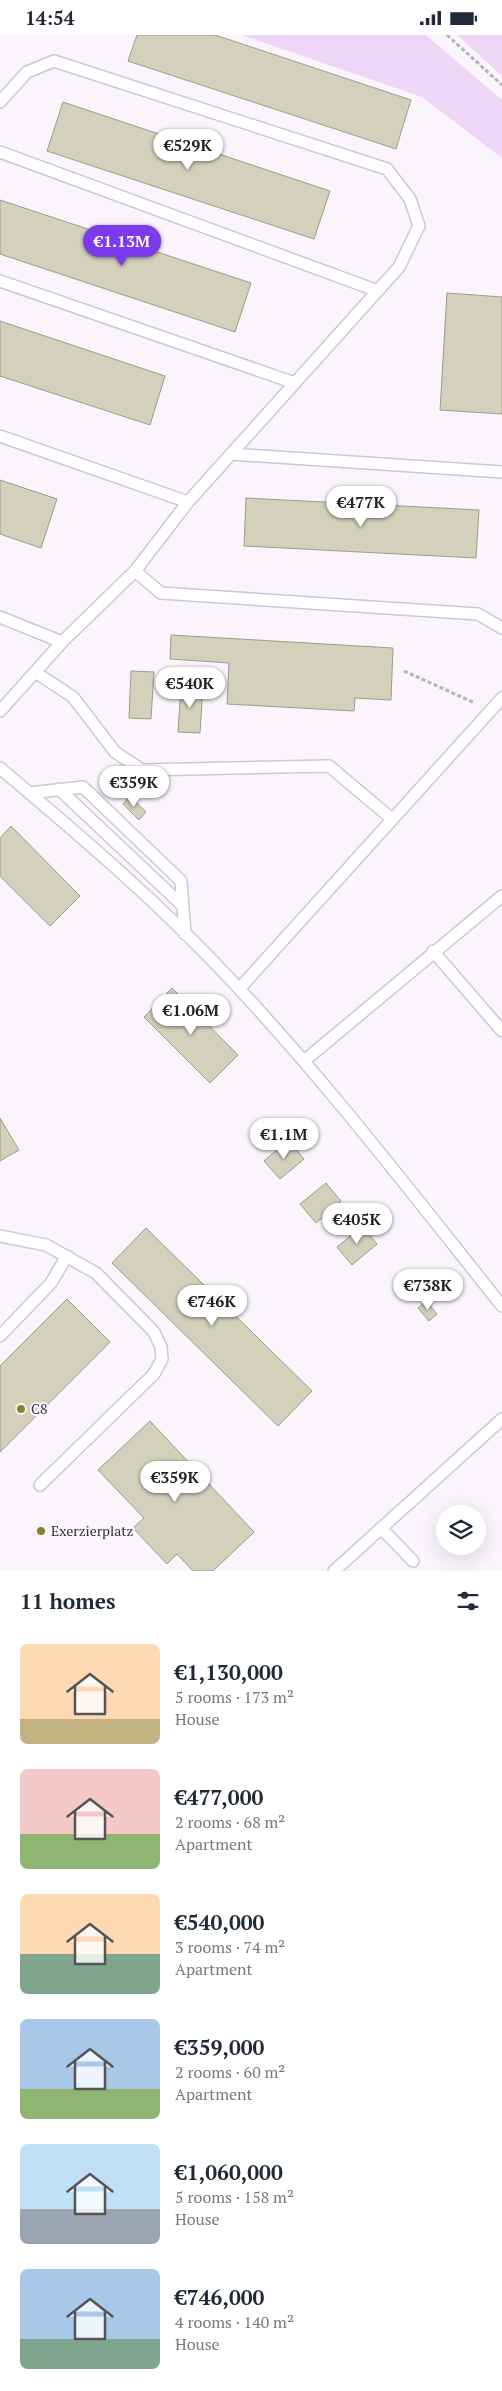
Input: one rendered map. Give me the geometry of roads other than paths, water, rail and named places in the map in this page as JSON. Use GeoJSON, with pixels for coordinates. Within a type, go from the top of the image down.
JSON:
{"type":"FeatureCollection","features":[{"type":"Feature","properties":{"kind":"lane"},"geometry":{"type":"LineString","coordinates":[[0,102],[27,72],[54,61],[387,169],[410,199],[419,226],[399,267],[188,502],[135,571],[62,642],[0,711]]}},
{"type":"Feature","properties":{"kind":"lane"},"geometry":{"type":"LineString","coordinates":[[0,151],[378,291]]}},
{"type":"Feature","properties":{"kind":"lane"},"geometry":{"type":"LineString","coordinates":[[0,281],[295,383]]}},
{"type":"Feature","properties":{"kind":"lane"},"geometry":{"type":"LineString","coordinates":[[0,436],[188,502]]}},
{"type":"Feature","properties":{"kind":"lane"},"geometry":{"type":"LineString","coordinates":[[231,454],[502,472]]}},
{"type":"Feature","properties":{"kind":"lane"},"geometry":{"type":"LineString","coordinates":[[135,571],[161,593],[478,614],[502,628]]}},
{"type":"Feature","properties":{"kind":"lane"},"geometry":{"type":"LineString","coordinates":[[0,617],[62,642]]}},
{"type":"Feature","properties":{"kind":"lane"},"geometry":{"type":"LineString","coordinates":[[35,672],[73,697],[115,752],[142,770],[329,766],[392,819]]}},
{"type":"Feature","properties":{"kind":"lane"},"geometry":{"type":"LineString","coordinates":[[239,989],[502,698]]}},
{"type":"Feature","properties":{"kind":"lane"},"geometry":{"type":"LineString","coordinates":[[0,768],[78,834],[185,934],[239,989],[304,1061],[502,1306]]}},
{"type":"Feature","properties":{"kind":"lane"},"geometry":{"type":"LineString","coordinates":[[30,793],[84,787],[181,881],[185,934]]}},
{"type":"Feature","properties":{"kind":"lane"},"geometry":{"type":"LineString","coordinates":[[59,789],[183,906]]}},
{"type":"Feature","properties":{"kind":"lane"},"geometry":{"type":"LineString","coordinates":[[304,1061],[433,951],[502,896]]}},
{"type":"Feature","properties":{"kind":"lane"},"geometry":{"type":"LineString","coordinates":[[433,951],[502,1031]]}},
{"type":"Feature","properties":{"kind":"lane"},"geometry":{"type":"LineString","coordinates":[[0,1236],[46,1245],[96,1273],[154,1331],[161,1347],[162,1359],[154,1374],[40,1485]]}},
{"type":"Feature","properties":{"kind":"lane"},"geometry":{"type":"LineString","coordinates":[[0,1336],[51,1283],[67,1256]]}},
{"type":"Feature","properties":{"kind":"lane"},"geometry":{"type":"LineString","coordinates":[[334,1571],[502,1419]]}},
{"type":"Feature","properties":{"kind":"lane"},"geometry":{"type":"LineString","coordinates":[[381,1528],[413,1561]]}},
{"type":"Feature","properties":{"kind":"place","name":"C8"},"geometry":{"type":"Point","coordinates":[21,1409]}},
{"type":"Feature","properties":{"kind":"place","name":"Exerzierplatz"},"geometry":{"type":"Point","coordinates":[41,1531]}}]}
